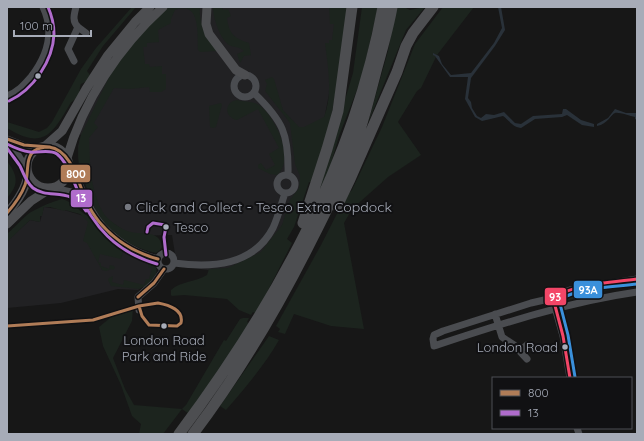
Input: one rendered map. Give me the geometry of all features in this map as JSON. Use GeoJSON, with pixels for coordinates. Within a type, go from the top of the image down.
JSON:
{"type":"FeatureCollection","features":[{"type":"Feature","properties":{"kind":"highway"},"geometry":{"type":"LineString","coordinates":[[288,267],[292,250],[308,210],[338,111],[352,7]]}},
{"type":"Feature","properties":{"kind":"highway"},"geometry":{"type":"LineString","coordinates":[[179,434],[242,345],[288,267],[325,192],[346,142],[360,102],[380,27],[383,7]]}},
{"type":"Feature","properties":{"kind":"highway"},"geometry":{"type":"LineString","coordinates":[[193,434],[222,396],[252,350],[281,300],[332,199],[352,152],[367,107],[389,24],[392,7]]}},
{"type":"Feature","properties":{"kind":"highway"},"geometry":{"type":"LineString","coordinates":[[281,300],[296,282],[323,234],[350,179],[397,72],[406,46],[413,33],[433,7]]}},
{"type":"Feature","properties":{"kind":"main road"},"geometry":{"type":"LineString","coordinates":[[7,213],[24,190],[29,158],[34,152],[43,147],[62,131],[86,89],[108,55],[135,22],[150,7]]}},
{"type":"Feature","properties":{"kind":"main road"},"geometry":{"type":"LineString","coordinates":[[7,224],[31,201],[58,186],[65,179],[69,170],[68,160],[81,120],[89,102],[103,79],[134,37],[163,7]]}},
{"type":"Feature","properties":{"kind":"main road"},"geometry":{"type":"LineString","coordinates":[[207,7],[206,24],[209,34],[236,70],[245,75]]}},
{"type":"Feature","properties":{"kind":"main road"},"geometry":{"type":"LineString","coordinates":[[43,147],[54,147],[60,150],[68,160]]}},
{"type":"Feature","properties":{"kind":"main road"},"geometry":{"type":"LineString","coordinates":[[28,172],[34,183],[39,187],[52,188]]}},
{"type":"Feature","properties":{"kind":"street"},"geometry":{"type":"LineString","coordinates":[[7,96],[18,91],[25,85],[39,66],[47,51],[49,43],[49,27],[43,7]]}},
{"type":"Feature","properties":{"kind":"street"},"geometry":{"type":"LineString","coordinates":[[76,7],[74,20],[75,24],[86,33]]}},
{"type":"Feature","properties":{"kind":"street"},"geometry":{"type":"LineString","coordinates":[[74,61],[69,53],[69,46],[78,27]]}},
{"type":"Feature","properties":{"kind":"street"},"geometry":{"type":"LineString","coordinates":[[245,75],[252,77],[256,82],[254,93],[248,97],[241,96],[236,92],[234,82],[238,77],[245,75]]}},
{"type":"Feature","properties":{"kind":"street"},"geometry":{"type":"LineString","coordinates":[[254,93],[270,109],[282,127],[287,150],[288,175]]}},
{"type":"Feature","properties":{"kind":"street"},"geometry":{"type":"LineString","coordinates":[[7,139],[24,146],[43,147]]}},
{"type":"Feature","properties":{"kind":"street"},"geometry":{"type":"LineString","coordinates":[[7,139],[28,172]]}},
{"type":"Feature","properties":{"kind":"street"},"geometry":{"type":"LineString","coordinates":[[68,160],[88,204],[108,232],[142,253],[158,259]]}},
{"type":"Feature","properties":{"kind":"street"},"geometry":{"type":"LineString","coordinates":[[288,175],[293,179],[295,184],[292,191],[285,193],[282,193],[278,189],[277,182],[281,176],[288,175]]}},
{"type":"Feature","properties":{"kind":"street"},"geometry":{"type":"LineString","coordinates":[[52,188],[71,192],[88,204]]}},
{"type":"Feature","properties":{"kind":"street"},"geometry":{"type":"LineString","coordinates":[[174,263],[212,265],[231,262],[248,254],[268,236],[277,220],[285,193]]}},
{"type":"Feature","properties":{"kind":"street"},"geometry":{"type":"LineString","coordinates":[[168,253],[173,256],[174,263],[171,268],[164,269],[158,265],[158,259],[161,254],[168,253]]}},
{"type":"Feature","properties":{"kind":"street"},"geometry":{"type":"LineString","coordinates":[[139,310],[138,297],[154,283],[164,269]]}},
{"type":"Feature","properties":{"kind":"street"},"geometry":{"type":"LineString","coordinates":[[637,279],[570,290],[553,298],[495,314],[438,333],[433,338],[434,346],[555,308],[637,292]]}},
{"type":"Feature","properties":{"kind":"street"},"geometry":{"type":"LineString","coordinates":[[553,298],[563,336],[570,377]]}},
{"type":"Feature","properties":{"kind":"street"},"geometry":{"type":"LineString","coordinates":[[495,314],[502,337],[514,345],[527,359]]}},
{"type":"Feature","properties":{"kind":"street"},"geometry":{"type":"LineString","coordinates":[[520,351],[527,345]]}},
{"type":"Feature","properties":{"kind":"shaded area"},"geometry":{"type":"Polygon","coordinates":[[[132,7],[136,7],[103,46],[87,71],[90,75],[87,81],[81,84],[79,96],[71,103],[52,131],[45,136],[30,138],[19,135],[7,128],[7,122],[39,132],[47,128],[52,122],[81,69],[96,48],[132,7]]]}},
{"type":"Feature","properties":{"kind":"shaded area"},"geometry":{"type":"Polygon","coordinates":[[[166,7],[336,7],[336,58],[318,151],[279,232],[265,251],[237,274],[177,266],[172,235],[132,236],[96,212],[79,167],[78,146],[81,135],[76,131],[113,64],[166,7]]]}},
{"type":"Feature","properties":{"kind":"shaded area"},"geometry":{"type":"Polygon","coordinates":[[[167,7],[200,7],[200,19],[206,35],[216,51],[200,52],[198,50],[196,20],[193,14],[189,10],[183,8],[175,10],[171,23],[158,30],[159,42],[147,43],[147,47],[143,47],[145,64],[149,64],[150,67],[162,66],[162,74],[166,74],[166,89],[161,92],[150,92],[149,87],[130,89],[114,88],[94,123],[98,127],[89,138],[90,167],[93,187],[99,205],[104,214],[114,224],[127,231],[149,234],[158,237],[162,247],[156,253],[130,244],[114,233],[101,220],[95,209],[81,173],[78,149],[81,135],[115,65],[128,48],[167,7]]]}},
{"type":"Feature","properties":{"kind":"shaded area"},"geometry":{"type":"Polygon","coordinates":[[[213,7],[222,7],[223,10],[228,9],[231,16],[227,18],[231,32],[236,37],[249,43],[251,55],[244,56],[240,63],[237,54],[244,51],[240,48],[229,45],[223,38],[216,22],[213,7]]]}},
{"type":"Feature","properties":{"kind":"shaded area"},"geometry":{"type":"Polygon","coordinates":[[[329,7],[349,7],[331,118],[313,182],[309,182],[294,227],[287,239],[292,243],[256,314],[253,312],[251,315],[239,310],[227,299],[184,295],[172,296],[171,290],[175,287],[207,275],[209,269],[228,268],[261,252],[282,225],[290,200],[299,188],[300,176],[295,164],[290,123],[265,91],[267,84],[265,80],[272,77],[274,79],[283,110],[299,127],[304,127],[324,117],[327,108],[329,90],[325,43],[329,43],[329,40],[332,40],[334,24],[330,24],[329,7]]]}},
{"type":"Feature","properties":{"kind":"shaded area"},"geometry":{"type":"Polygon","coordinates":[[[362,7],[378,7],[362,77],[339,136],[329,171],[319,191],[353,73],[362,7]]]}},
{"type":"Feature","properties":{"kind":"shaded area"},"geometry":{"type":"Polygon","coordinates":[[[396,7],[404,7],[410,10],[425,7],[406,30],[368,123],[388,51],[396,7]]]}},
{"type":"Feature","properties":{"kind":"shaded area"},"geometry":{"type":"Polygon","coordinates":[[[443,7],[474,7],[437,55],[433,54],[436,57],[421,88],[417,91],[398,122],[421,155],[388,177],[352,209],[344,223],[364,329],[331,326],[294,314],[285,334],[278,332],[280,329],[276,326],[321,245],[346,196],[352,190],[382,127],[415,44],[443,7]]]}},
{"type":"Feature","properties":{"kind":"shaded area"},"geometry":{"type":"Polygon","coordinates":[[[498,7],[501,7],[505,30],[471,78],[468,98],[477,116],[481,118],[486,114],[494,115],[504,112],[515,123],[521,124],[533,116],[562,114],[563,109],[566,109],[581,120],[594,124],[594,127],[582,125],[567,115],[562,117],[535,119],[521,128],[513,125],[503,116],[482,121],[475,117],[465,99],[468,77],[450,77],[433,53],[439,56],[442,64],[451,75],[471,73],[494,43],[502,28],[498,7]]]}},
{"type":"Feature","properties":{"kind":"shaded area"},"geometry":{"type":"Polygon","coordinates":[[[237,100],[259,105],[271,118],[277,128],[284,149],[284,159],[282,168],[277,175],[270,174],[258,168],[258,165],[261,163],[266,170],[275,165],[269,154],[279,148],[258,109],[237,120],[230,116],[227,110],[228,106],[233,101],[237,100]]]}},
{"type":"Feature","properties":{"kind":"shaded area"},"geometry":{"type":"Polygon","coordinates":[[[221,103],[222,105],[216,127],[210,127],[209,106],[221,103]]]}},
{"type":"Feature","properties":{"kind":"shaded area"},"geometry":{"type":"Polygon","coordinates":[[[615,109],[626,113],[637,113],[637,120],[635,117],[615,113],[604,123],[597,126],[597,124],[608,118],[615,109]]]}},
{"type":"Feature","properties":{"kind":"shaded area"},"geometry":{"type":"Polygon","coordinates":[[[7,161],[11,166],[16,180],[14,189],[7,198],[7,161]]]}},
{"type":"Feature","properties":{"kind":"shaded area"},"geometry":{"type":"Polygon","coordinates":[[[62,199],[70,202],[88,216],[97,227],[112,239],[148,260],[153,264],[157,271],[151,282],[144,288],[139,289],[111,286],[108,280],[113,276],[112,282],[123,285],[124,280],[144,285],[146,279],[149,279],[152,268],[149,268],[147,260],[123,252],[121,259],[100,254],[98,262],[101,263],[101,266],[109,269],[110,265],[114,266],[115,268],[113,270],[102,270],[87,243],[83,241],[88,222],[80,214],[44,207],[42,216],[40,216],[40,222],[30,220],[7,242],[7,234],[27,215],[43,206],[62,199]]]}},
{"type":"Feature","properties":{"kind":"shaded area"},"geometry":{"type":"Polygon","coordinates":[[[44,207],[64,210],[84,216],[101,233],[150,263],[155,268],[151,281],[138,290],[118,289],[61,303],[7,308],[7,241],[30,220],[40,222],[44,207]]]}},
{"type":"Feature","properties":{"kind":"shaded area"},"geometry":{"type":"Polygon","coordinates":[[[637,282],[637,287],[610,290],[561,302],[559,301],[568,294],[637,282]]]}},
{"type":"Feature","properties":{"kind":"shaded area"},"geometry":{"type":"Polygon","coordinates":[[[129,308],[133,308],[132,321],[113,358],[125,389],[134,405],[182,409],[163,434],[139,434],[141,424],[132,416],[121,385],[103,346],[99,327],[110,318],[129,308]]]}},
{"type":"Feature","properties":{"kind":"shaded area"},"geometry":{"type":"Polygon","coordinates":[[[249,318],[247,322],[250,324],[189,414],[182,409],[186,405],[224,340],[226,341],[240,319],[249,318]]]}},
{"type":"Feature","properties":{"kind":"shaded area"},"geometry":{"type":"Polygon","coordinates":[[[269,336],[279,340],[261,368],[226,410],[220,406],[269,336]]]}},
{"type":"Feature","properties":{"kind":"transit line","name":"13"},"geometry":{"type":"LineString","coordinates":[[9,101],[26,90],[34,82],[46,64],[53,44],[54,34],[51,14],[48,7]]}},
{"type":"Feature","properties":{"kind":"transit line","name":"800"},"geometry":{"type":"LineString","coordinates":[[7,139],[24,145],[50,147]]}},
{"type":"Feature","properties":{"kind":"transit line","name":"13"},"geometry":{"type":"LineString","coordinates":[[7,144],[27,152],[48,151],[61,157],[71,175],[83,203],[99,226],[108,236],[129,253],[157,264]]}},
{"type":"Feature","properties":{"kind":"transit line","name":"800"},"geometry":{"type":"LineString","coordinates":[[7,213],[23,189],[31,154],[37,149],[49,147],[57,150],[70,162],[88,205],[98,220],[108,231],[127,246],[142,254],[158,259]]}},
{"type":"Feature","properties":{"kind":"transit line","name":"13"},"geometry":{"type":"LineString","coordinates":[[7,148],[20,166],[27,181],[33,188],[46,193],[67,196],[74,199],[80,203],[86,211]]}},
{"type":"Feature","properties":{"kind":"transit line","name":"13"},"geometry":{"type":"LineString","coordinates":[[147,232],[148,227],[153,223],[165,225],[164,237],[166,255]]}},
{"type":"Feature","properties":{"kind":"transit line","name":"800"},"geometry":{"type":"LineString","coordinates":[[138,297],[154,283],[164,269]]}},
{"type":"Feature","properties":{"kind":"transit line","name":"93"},"geometry":{"type":"LineString","coordinates":[[570,377],[563,336],[553,298],[562,293],[583,286],[637,279]]}},
{"type":"Feature","properties":{"kind":"transit line","name":"93A"},"geometry":{"type":"LineString","coordinates":[[575,377],[568,335],[559,300],[576,292],[637,284]]}},
{"type":"Feature","properties":{"kind":"transit line","name":"800"},"geometry":{"type":"LineString","coordinates":[[158,303],[167,305],[178,311],[181,318],[181,323],[177,326],[149,325],[142,316],[139,306],[158,303]]}},
{"type":"Feature","properties":{"kind":"transit line","name":"800"},"geometry":{"type":"LineString","coordinates":[[7,326],[93,320],[139,306]]}},
{"type":"Feature","properties":{"kind":"place","name":"Click and Collect - Tesco Extra Copdock"},"geometry":{"type":"Point","coordinates":[128,207]}},
{"type":"Feature","properties":{"kind":"place","name":"Tesco"},"geometry":{"type":"Point","coordinates":[166,227]}},
{"type":"Feature","properties":{"kind":"place","name":"London Road Park and Ride"},"geometry":{"type":"Point","coordinates":[164,326]}},
{"type":"Feature","properties":{"kind":"place","name":"London Road"},"geometry":{"type":"Point","coordinates":[565,347]}}]}
